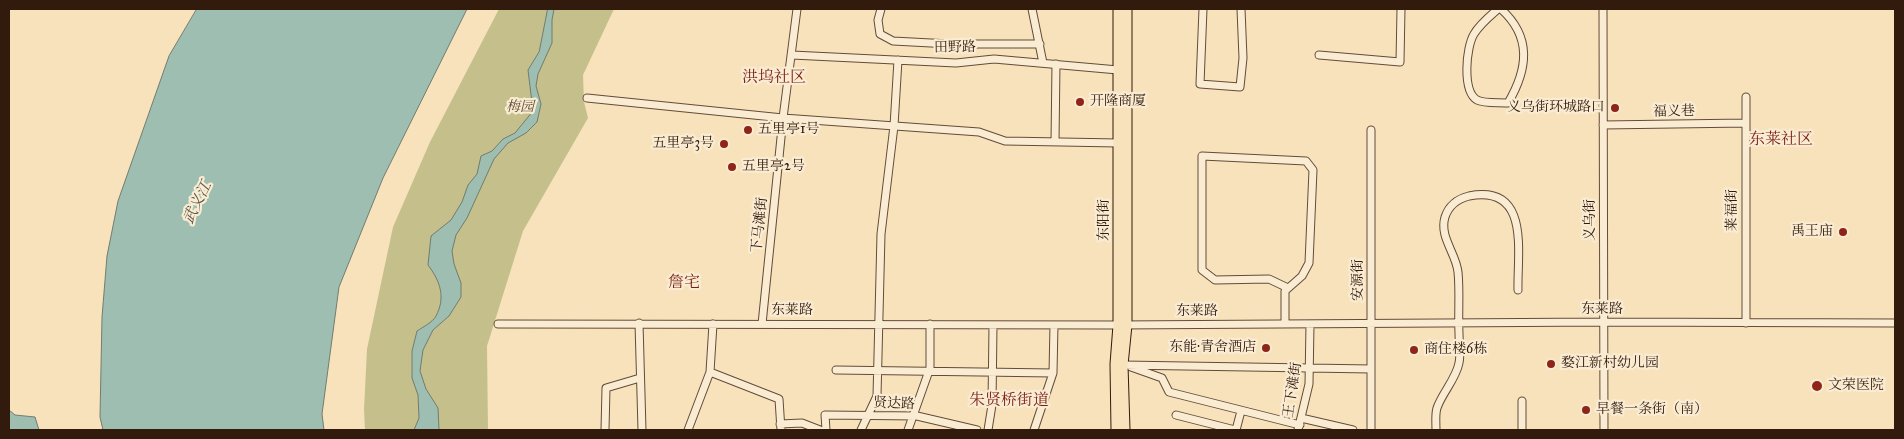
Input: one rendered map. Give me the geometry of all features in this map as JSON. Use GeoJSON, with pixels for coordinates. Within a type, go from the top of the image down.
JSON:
{"type":"FeatureCollection","features":[{"type":"Feature","properties":{"kind":"main road","name":"东阳街"},"geometry":{"type":"LineString","coordinates":[[1118,9],[1118,143],[1125,430]]}},
{"type":"Feature","properties":{"kind":"main road","name":"东阳街"},"geometry":{"type":"LineString","coordinates":[[1116,430],[1114,364],[1122,325],[1127,9]]}},
{"type":"Feature","properties":{"kind":"street","name":"下马滩街"},"geometry":{"type":"LineString","coordinates":[[762,324],[783,118],[797,9]]}},
{"type":"Feature","properties":{"kind":"street"},"geometry":{"type":"LineString","coordinates":[[881,9],[878,20],[880,34],[893,41],[950,44],[1040,44]]}},
{"type":"Feature","properties":{"kind":"street"},"geometry":{"type":"LineString","coordinates":[[1032,9],[1043,63]]}},
{"type":"Feature","properties":{"kind":"street"},"geometry":{"type":"LineString","coordinates":[[1204,9],[1200,84],[1240,87],[1243,58],[1241,9]]}},
{"type":"Feature","properties":{"kind":"street"},"geometry":{"type":"LineString","coordinates":[[1319,56],[1400,62],[1401,9]]}},
{"type":"Feature","properties":{"kind":"street"},"geometry":{"type":"LineString","coordinates":[[1500,9],[1516,25],[1522,37],[1524,49],[1521,73],[1516,89],[1508,103],[1478,101],[1470,93],[1467,81],[1470,43],[1474,33],[1500,9]]}},
{"type":"Feature","properties":{"kind":"street","name":"义乌街"},"geometry":{"type":"LineString","coordinates":[[1603,9],[1604,430]]}},
{"type":"Feature","properties":{"kind":"street","name":"田野路"},"geometry":{"type":"LineString","coordinates":[[792,55],[956,63],[994,59],[1118,70]]}},
{"type":"Feature","properties":{"kind":"street"},"geometry":{"type":"LineString","coordinates":[[861,430],[877,396],[881,234],[894,126],[898,60]]}},
{"type":"Feature","properties":{"kind":"street"},"geometry":{"type":"LineString","coordinates":[[1055,142],[1056,64]]}},
{"type":"Feature","properties":{"kind":"street","name":"莱福街"},"geometry":{"type":"LineString","coordinates":[[1746,96],[1746,323]]}},
{"type":"Feature","properties":{"kind":"street"},"geometry":{"type":"LineString","coordinates":[[587,98],[783,118],[979,132],[1005,142],[1118,143]]}},
{"type":"Feature","properties":{"kind":"street","name":"福义巷"},"geometry":{"type":"LineString","coordinates":[[1603,125],[1746,124]]}},
{"type":"Feature","properties":{"kind":"street","name":"安源街"},"geometry":{"type":"LineString","coordinates":[[1371,130],[1371,430]]}},
{"type":"Feature","properties":{"kind":"street"},"geometry":{"type":"LineString","coordinates":[[1285,324],[1285,291],[1302,276],[1309,263],[1313,170],[1306,161],[1202,156],[1202,270],[1215,280],[1268,279],[1288,288]]}},
{"type":"Feature","properties":{"kind":"street"},"geometry":{"type":"LineString","coordinates":[[1436,430],[1437,409],[1459,364],[1458,270],[1444,230],[1446,214],[1452,203],[1478,194],[1497,196],[1505,203],[1517,221],[1518,290]]}},
{"type":"Feature","properties":{"kind":"street","name":"东莱路"},"geometry":{"type":"LineString","coordinates":[[498,324],[1895,323]]}},
{"type":"Feature","properties":{"kind":"street"},"geometry":{"type":"LineString","coordinates":[[639,324],[642,430]]}},
{"type":"Feature","properties":{"kind":"street"},"geometry":{"type":"LineString","coordinates":[[688,430],[710,372],[713,324]]}},
{"type":"Feature","properties":{"kind":"street"},"geometry":{"type":"LineString","coordinates":[[908,430],[930,368],[930,324]]}},
{"type":"Feature","properties":{"kind":"street"},"geometry":{"type":"LineString","coordinates":[[988,430],[992,405],[993,324]]}},
{"type":"Feature","properties":{"kind":"street","name":"王下滩街"},"geometry":{"type":"LineString","coordinates":[[1300,424],[1311,369],[1310,324]]}},
{"type":"Feature","properties":{"kind":"street"},"geometry":{"type":"LineString","coordinates":[[1034,430],[1053,373],[1054,325]]}},
{"type":"Feature","properties":{"kind":"street"},"geometry":{"type":"LineString","coordinates":[[1123,365],[1371,369]]}},
{"type":"Feature","properties":{"kind":"street"},"geometry":{"type":"LineString","coordinates":[[1123,365],[1162,378],[1169,392],[1300,424],[1353,430]]}},
{"type":"Feature","properties":{"kind":"street"},"geometry":{"type":"LineString","coordinates":[[836,370],[1053,373]]}},
{"type":"Feature","properties":{"kind":"street"},"geometry":{"type":"LineString","coordinates":[[710,372],[778,399],[780,427],[802,423],[820,430]]}},
{"type":"Feature","properties":{"kind":"street"},"geometry":{"type":"LineString","coordinates":[[605,430],[606,388],[640,378]]}},
{"type":"Feature","properties":{"kind":"street"},"geometry":{"type":"LineString","coordinates":[[1522,400],[1522,430]]}},
{"type":"Feature","properties":{"kind":"street"},"geometry":{"type":"LineString","coordinates":[[1176,415],[1235,430],[1241,411]]}},
{"type":"Feature","properties":{"kind":"street","name":"贤达路"},"geometry":{"type":"LineString","coordinates":[[826,430],[825,415],[912,416],[976,430]]}},
{"type":"Feature","properties":{"kind":"green space","name":"梅园"},"geometry":{"type":"Polygon","coordinates":[[[499,9],[614,9],[583,75],[584,102],[588,118],[523,231],[487,346],[488,430],[365,430],[364,409],[367,349],[393,227],[430,142],[499,9]]]}},
{"type":"Feature","properties":{"kind":"water","name":"武义江"},"geometry":{"type":"Polygon","coordinates":[[[197,9],[467,9],[383,178],[339,287],[322,414],[324,430],[103,430],[100,417],[102,317],[107,256],[118,201],[169,56],[197,9]]]}},
{"type":"Feature","properties":{"kind":"water"},"geometry":{"type":"Polygon","coordinates":[[[548,9],[554,9],[552,43],[538,74],[536,86],[541,104],[537,122],[526,133],[508,143],[494,159],[467,218],[456,235],[452,251],[454,264],[461,283],[461,297],[449,316],[433,330],[423,350],[420,371],[426,389],[438,408],[439,430],[414,430],[419,418],[418,395],[412,378],[412,351],[417,331],[435,318],[441,302],[440,289],[436,277],[428,265],[431,236],[451,220],[462,202],[468,185],[477,174],[481,156],[492,151],[503,139],[515,133],[533,111],[528,70],[539,52],[548,9]]]}},
{"type":"Feature","properties":{"kind":"water"},"geometry":{"type":"Polygon","coordinates":[[[9,410],[15,415],[35,417],[39,430],[9,430],[9,410]]]}},
{"type":"Feature","properties":{"kind":"place","name":"开隆商厦"},"geometry":{"type":"Point","coordinates":[1080,102]}},
{"type":"Feature","properties":{"kind":"place","name":"义乌街环城路口"},"geometry":{"type":"Point","coordinates":[1615,108]}},
{"type":"Feature","properties":{"kind":"place","name":"五里亭1号"},"geometry":{"type":"Point","coordinates":[748,130]}},
{"type":"Feature","properties":{"kind":"place","name":"五里亭3号"},"geometry":{"type":"Point","coordinates":[724,144]}},
{"type":"Feature","properties":{"kind":"place","name":"五里亭2号"},"geometry":{"type":"Point","coordinates":[732,167]}},
{"type":"Feature","properties":{"kind":"place","name":"禹王庙"},"geometry":{"type":"Point","coordinates":[1843,232]}},
{"type":"Feature","properties":{"kind":"place","name":"东能·青舍酒店"},"geometry":{"type":"Point","coordinates":[1266,348]}},
{"type":"Feature","properties":{"kind":"place","name":"商住楼6栋"},"geometry":{"type":"Point","coordinates":[1414,350]}},
{"type":"Feature","properties":{"kind":"place","name":"婺江新村幼儿园"},"geometry":{"type":"Point","coordinates":[1551,364]}},
{"type":"Feature","properties":{"kind":"place","name":"文荣医院"},"geometry":{"type":"Point","coordinates":[1817,386]}},
{"type":"Feature","properties":{"kind":"place","name":"早餐一条街（南）"},"geometry":{"type":"Point","coordinates":[1586,410]}},
{"type":"Feature","properties":{"kind":"district","name":"洪坞社区"},"geometry":{"type":"Point","coordinates":[774,78]}},
{"type":"Feature","properties":{"kind":"district","name":"东莱社区"},"geometry":{"type":"Point","coordinates":[1781,140]}},
{"type":"Feature","properties":{"kind":"district","name":"詹宅"},"geometry":{"type":"Point","coordinates":[684,283]}},
{"type":"Feature","properties":{"kind":"district","name":"朱贤桥街道"},"geometry":{"type":"Point","coordinates":[1009,401]}}]}
